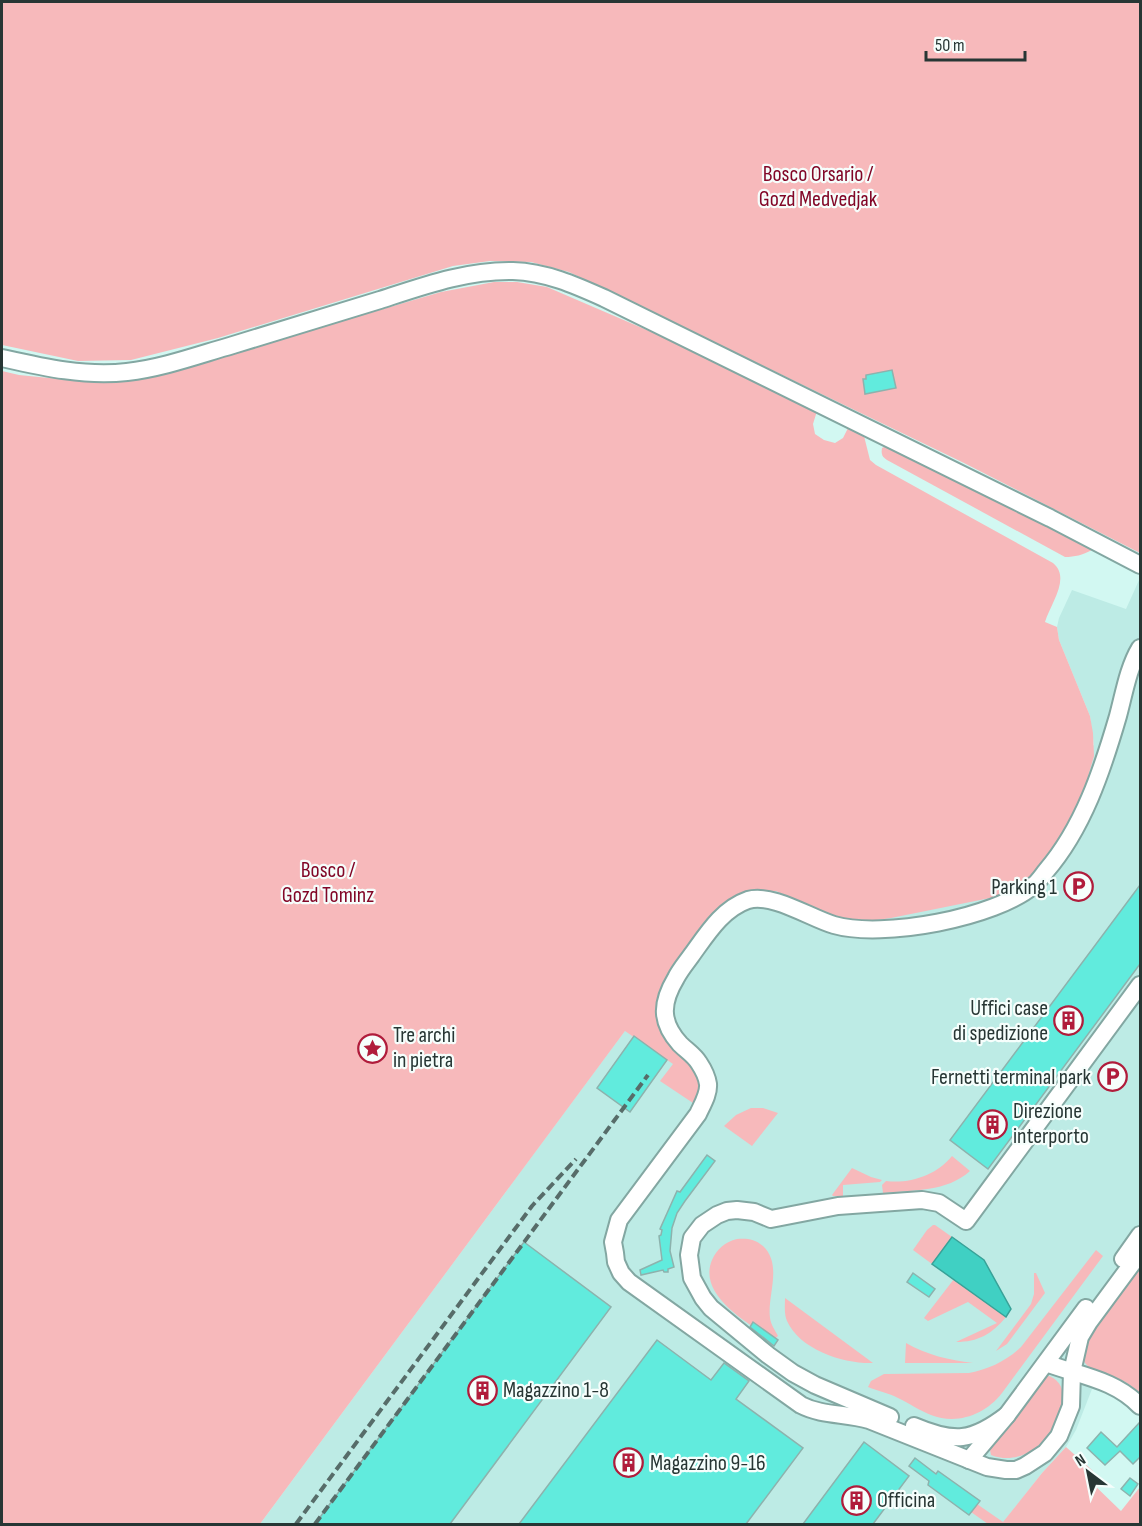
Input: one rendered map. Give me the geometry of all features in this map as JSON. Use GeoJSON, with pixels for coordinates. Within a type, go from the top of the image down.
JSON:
{"type":"FeatureCollection","features":[{"type":"Feature","properties":{"kind":"street"},"geometry":{"type":"LineString","coordinates":[[2,358],[66,371],[128,372],[186,359],[439,281],[489,272],[514,271],[539,274],[604,298],[1050,518],[1140,565]]}},
{"type":"Feature","properties":{"kind":"street"},"geometry":{"type":"LineString","coordinates":[[1140,648],[1129,675],[1106,756],[1078,825],[1057,858],[1035,885],[1012,900],[972,915],[925,925],[880,929],[837,926],[783,904],[765,899],[751,899],[736,905],[716,923],[677,976],[665,1002],[664,1015],[668,1026],[681,1045],[696,1058],[704,1071],[708,1085],[705,1099],[698,1114],[626,1209],[619,1220],[613,1242],[616,1262],[621,1273],[629,1282],[801,1405],[824,1413],[856,1416],[869,1420],[987,1467],[1006,1470],[1016,1470],[1025,1466],[1045,1453],[1059,1436],[1071,1406],[1072,1372],[1080,1337],[1140,1253]]}},
{"type":"Feature","properties":{"kind":"street"},"geometry":{"type":"LineString","coordinates":[[1007,1415],[979,1434],[946,1438],[815,1385],[793,1373],[723,1318],[703,1298],[692,1278],[689,1255],[692,1238],[702,1225],[717,1215],[737,1210],[754,1212],[771,1219],[838,1206],[922,1200],[939,1203],[966,1221],[1140,985]]}},
{"type":"Feature","properties":{"kind":"street"},"geometry":{"type":"LineString","coordinates":[[969,1460],[1007,1415],[1140,1236]]}},
{"type":"Feature","properties":{"kind":"street"},"geometry":{"type":"LineString","coordinates":[[1046,1363],[1119,1388],[1130,1395],[1140,1406]]}},
{"type":"Feature","properties":{"kind":"shaded area"},"geometry":{"type":"Polygon","coordinates":[[[1140,578],[1140,1274],[1100,1373],[1117,1378],[1140,1392],[1129,1405],[1107,1392],[1092,1389],[1076,1430],[1066,1447],[1042,1473],[1002,1524],[260,1524],[741,874],[827,915],[1094,745],[1090,716],[1059,640],[1057,627],[1059,618],[1072,590],[1126,609],[1140,578]]]}},
{"type":"Feature","properties":{"kind":"green space","name":"Bosco Orsario / Gozd Medvedjak"},"geometry":{"type":"Polygon","coordinates":[[[2,2],[1140,2],[1140,553],[964,463],[569,272],[531,262],[490,261],[453,266],[218,338],[131,360],[78,361],[2,345],[2,2]]]}},
{"type":"Feature","properties":{"kind":"green space","name":"Bosco / Gozd Tominz"},"geometry":{"type":"Polygon","coordinates":[[[494,282],[517,282],[547,287],[742,371],[817,411],[813,424],[815,434],[824,440],[835,443],[843,438],[848,428],[864,436],[870,460],[876,465],[1053,563],[1058,569],[1060,583],[1045,622],[1057,627],[1059,640],[1090,716],[1093,733],[1094,756],[1083,794],[1068,826],[1052,852],[1026,883],[1000,896],[869,921],[849,920],[827,915],[776,891],[756,893],[669,980],[667,1041],[686,1061],[696,1076],[698,1093],[693,1103],[660,1081],[673,1064],[625,1031],[260,1524],[2,1524],[2,371],[69,380],[134,380],[441,292],[494,282]]]}},
{"type":"Feature","properties":{"kind":"green space"},"geometry":{"type":"Polygon","coordinates":[[[886,446],[1092,550],[1065,557],[887,460],[882,452],[882,448],[886,446]]]}},
{"type":"Feature","properties":{"kind":"green space"},"geometry":{"type":"Polygon","coordinates":[[[751,1108],[763,1108],[778,1113],[752,1146],[724,1126],[736,1115],[751,1108]]]}},
{"type":"Feature","properties":{"kind":"green space"},"geometry":{"type":"Polygon","coordinates":[[[952,1156],[970,1171],[961,1178],[929,1189],[883,1193],[882,1185],[886,1181],[904,1181],[922,1177],[939,1168],[952,1156]]]}},
{"type":"Feature","properties":{"kind":"green space"},"geometry":{"type":"Polygon","coordinates":[[[852,1168],[882,1180],[843,1185],[843,1196],[833,1196],[832,1195],[852,1168]]]}},
{"type":"Feature","properties":{"kind":"green space"},"geometry":{"type":"Polygon","coordinates":[[[933,1225],[952,1237],[932,1264],[913,1250],[933,1225]]]}},
{"type":"Feature","properties":{"kind":"green space"},"geometry":{"type":"Polygon","coordinates":[[[737,1239],[760,1244],[769,1254],[772,1262],[770,1318],[778,1336],[773,1340],[728,1308],[712,1285],[709,1273],[714,1256],[725,1244],[737,1239]]]}},
{"type":"Feature","properties":{"kind":"green space"},"geometry":{"type":"Polygon","coordinates":[[[1096,1250],[1103,1256],[1002,1393],[979,1412],[960,1418],[941,1418],[895,1396],[868,1387],[871,1381],[884,1374],[969,1373],[990,1367],[1003,1360],[1021,1347],[1096,1250]]]}},
{"type":"Feature","properties":{"kind":"green space"},"geometry":{"type":"Polygon","coordinates":[[[1140,1263],[1140,1393],[1122,1380],[1093,1370],[1081,1357],[1099,1320],[1140,1263]]]}},
{"type":"Feature","properties":{"kind":"green space"},"geometry":{"type":"Polygon","coordinates":[[[1034,1273],[1045,1293],[1007,1344],[996,1351],[1031,1304],[1034,1294],[1034,1273]]]}},
{"type":"Feature","properties":{"kind":"green space"},"geometry":{"type":"Polygon","coordinates":[[[954,1279],[1006,1317],[984,1336],[956,1342],[997,1323],[968,1302],[928,1321],[924,1318],[954,1279]]]}},
{"type":"Feature","properties":{"kind":"green space"},"geometry":{"type":"Polygon","coordinates":[[[785,1298],[873,1363],[836,1358],[802,1340],[787,1321],[785,1298]]]}},
{"type":"Feature","properties":{"kind":"green space"},"geometry":{"type":"Polygon","coordinates":[[[906,1343],[938,1356],[973,1363],[905,1363],[906,1343]]]}},
{"type":"Feature","properties":{"kind":"green space"},"geometry":{"type":"Polygon","coordinates":[[[1045,1375],[1058,1382],[1063,1394],[1062,1410],[1055,1426],[1043,1441],[1028,1453],[1010,1458],[991,1455],[990,1450],[998,1437],[1045,1375]]]}},
{"type":"Feature","properties":{"kind":"green space"},"geometry":{"type":"Polygon","coordinates":[[[1066,1447],[1093,1471],[1089,1480],[1121,1511],[1140,1487],[1140,1524],[988,1524],[971,1512],[977,1504],[1003,1522],[1066,1447]]]}},
{"type":"Feature","properties":{"kind":"water"},"geometry":{"type":"Polygon","coordinates":[[[952,1237],[984,1260],[1011,1309],[1006,1317],[932,1264],[952,1237]]]}},
{"type":"Feature","properties":{"kind":"building"},"geometry":{"type":"Polygon","coordinates":[[[892,370],[896,388],[865,394],[863,379],[866,379],[866,375],[892,370]]]}},
{"type":"Feature","properties":{"kind":"building","name":"Uffici case di spedizione"},"geometry":{"type":"Polygon","coordinates":[[[1140,885],[1140,964],[988,1169],[950,1140],[1140,885]]]}},
{"type":"Feature","properties":{"kind":"building"},"geometry":{"type":"Polygon","coordinates":[[[634,1036],[667,1060],[630,1112],[597,1088],[634,1036]]]}},
{"type":"Feature","properties":{"kind":"building"},"geometry":{"type":"Polygon","coordinates":[[[707,1155],[715,1161],[677,1213],[672,1228],[670,1251],[674,1267],[668,1269],[668,1272],[663,1270],[641,1275],[640,1270],[662,1260],[659,1236],[662,1230],[660,1229],[677,1191],[680,1192],[707,1155]]]}},
{"type":"Feature","properties":{"kind":"building","name":"Magazzino 1-8"},"geometry":{"type":"Polygon","coordinates":[[[524,1242],[611,1307],[450,1524],[315,1524],[524,1242]]]}},
{"type":"Feature","properties":{"kind":"building"},"geometry":{"type":"Polygon","coordinates":[[[913,1273],[935,1289],[929,1297],[907,1282],[913,1273]]]}},
{"type":"Feature","properties":{"kind":"building"},"geometry":{"type":"Polygon","coordinates":[[[753,1322],[778,1340],[774,1346],[750,1327],[753,1322]]]}},
{"type":"Feature","properties":{"kind":"building","name":"Magazzino 9-16"},"geometry":{"type":"Polygon","coordinates":[[[657,1340],[711,1380],[724,1363],[749,1381],[736,1399],[803,1448],[746,1524],[519,1524],[657,1340]]]}},
{"type":"Feature","properties":{"kind":"building"},"geometry":{"type":"Polygon","coordinates":[[[1140,1422],[1140,1457],[1133,1464],[1120,1451],[1105,1465],[1087,1448],[1101,1432],[1117,1447],[1140,1422]]]}},
{"type":"Feature","properties":{"kind":"building","name":"Officina"},"geometry":{"type":"Polygon","coordinates":[[[864,1442],[909,1476],[873,1524],[803,1524],[864,1442]]]}},
{"type":"Feature","properties":{"kind":"building"},"geometry":{"type":"Polygon","coordinates":[[[915,1458],[936,1474],[938,1471],[980,1501],[969,1515],[928,1485],[929,1481],[909,1466],[915,1458]]]}},
{"type":"Feature","properties":{"kind":"building"},"geometry":{"type":"Polygon","coordinates":[[[1130,1478],[1138,1484],[1130,1496],[1121,1489],[1130,1478]]]}},
{"type":"Feature","properties":{"kind":"railway"},"geometry":{"type":"LineString","coordinates":[[315,1524],[648,1075]]}},
{"type":"Feature","properties":{"kind":"railway"},"geometry":{"type":"LineString","coordinates":[[296,1524],[532,1206],[576,1159]]}},
{"type":"Feature","properties":{"kind":"place","name":"Parking 1"},"geometry":{"type":"Point","coordinates":[1078,887]}},
{"type":"Feature","properties":{"kind":"place","name":"Uffici case di spedizione"},"geometry":{"type":"Point","coordinates":[1069,1021]}},
{"type":"Feature","properties":{"kind":"place","name":"Tre archi in pietra"},"geometry":{"type":"Point","coordinates":[372,1048]}},
{"type":"Feature","properties":{"kind":"place","name":"Fernetti terminal park"},"geometry":{"type":"Point","coordinates":[1112,1077]}},
{"type":"Feature","properties":{"kind":"place","name":"Direzione interporto"},"geometry":{"type":"Point","coordinates":[992,1124]}},
{"type":"Feature","properties":{"kind":"place","name":"Magazzino 1-8"},"geometry":{"type":"Point","coordinates":[482,1390]}},
{"type":"Feature","properties":{"kind":"place","name":"Magazzino 9-16"},"geometry":{"type":"Point","coordinates":[629,1463]}},
{"type":"Feature","properties":{"kind":"place","name":"Officina"},"geometry":{"type":"Point","coordinates":[856,1500]}}]}
